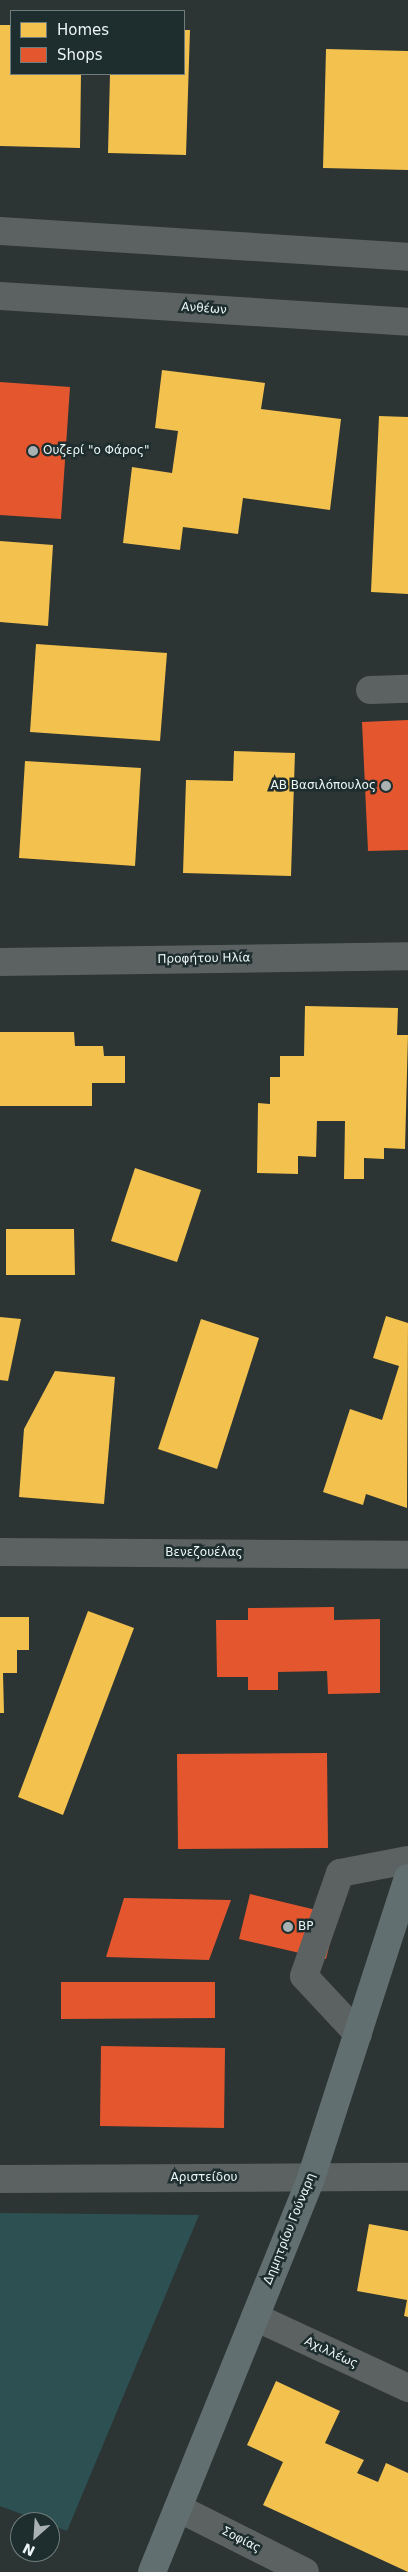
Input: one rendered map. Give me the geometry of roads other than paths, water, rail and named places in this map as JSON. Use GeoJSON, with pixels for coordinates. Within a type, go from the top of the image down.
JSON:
{"type":"FeatureCollection","features":[{"type":"Feature","properties":{"kind":"main road","name":"Δημητρίου Γούναρη"},"geometry":{"type":"LineString","coordinates":[[152,2572],[311,2178],[408,1878]]}},
{"type":"Feature","properties":{"kind":"street"},"geometry":{"type":"LineString","coordinates":[[0,231],[408,257]]}},
{"type":"Feature","properties":{"kind":"street","name":"Ανθέων"},"geometry":{"type":"LineString","coordinates":[[0,296],[408,322]]}},
{"type":"Feature","properties":{"kind":"street"},"geometry":{"type":"LineString","coordinates":[[370,690],[408,689]]}},
{"type":"Feature","properties":{"kind":"street","name":"Προφήτου Ηλία"},"geometry":{"type":"LineString","coordinates":[[0,962],[408,956]]}},
{"type":"Feature","properties":{"kind":"street","name":"Βενεζουέλας"},"geometry":{"type":"LineString","coordinates":[[0,1552],[408,1554]]}},
{"type":"Feature","properties":{"kind":"street"},"geometry":{"type":"LineString","coordinates":[[358,2034],[304,1976],[340,1873],[408,1860]]}},
{"type":"Feature","properties":{"kind":"street","name":"Αριστείδου"},"geometry":{"type":"LineString","coordinates":[[0,2178],[408,2177]]}},
{"type":"Feature","properties":{"kind":"street","name":"Αχιλλέως"},"geometry":{"type":"LineString","coordinates":[[254,2317],[408,2388]]}},
{"type":"Feature","properties":{"kind":"street","name":"Σοφίας"},"geometry":{"type":"LineString","coordinates":[[178,2508],[305,2572]]}},
{"type":"Feature","properties":{"kind":"place","name":"Ουζερί \"ο Φάρος\""},"geometry":{"type":"Point","coordinates":[33,451]}},
{"type":"Feature","properties":{"kind":"place","name":"ΑΒ Βασιλόπουλος"},"geometry":{"type":"Point","coordinates":[386,786]}},
{"type":"Feature","properties":{"kind":"place","name":"BP"},"geometry":{"type":"Point","coordinates":[288,1927]}}]}
